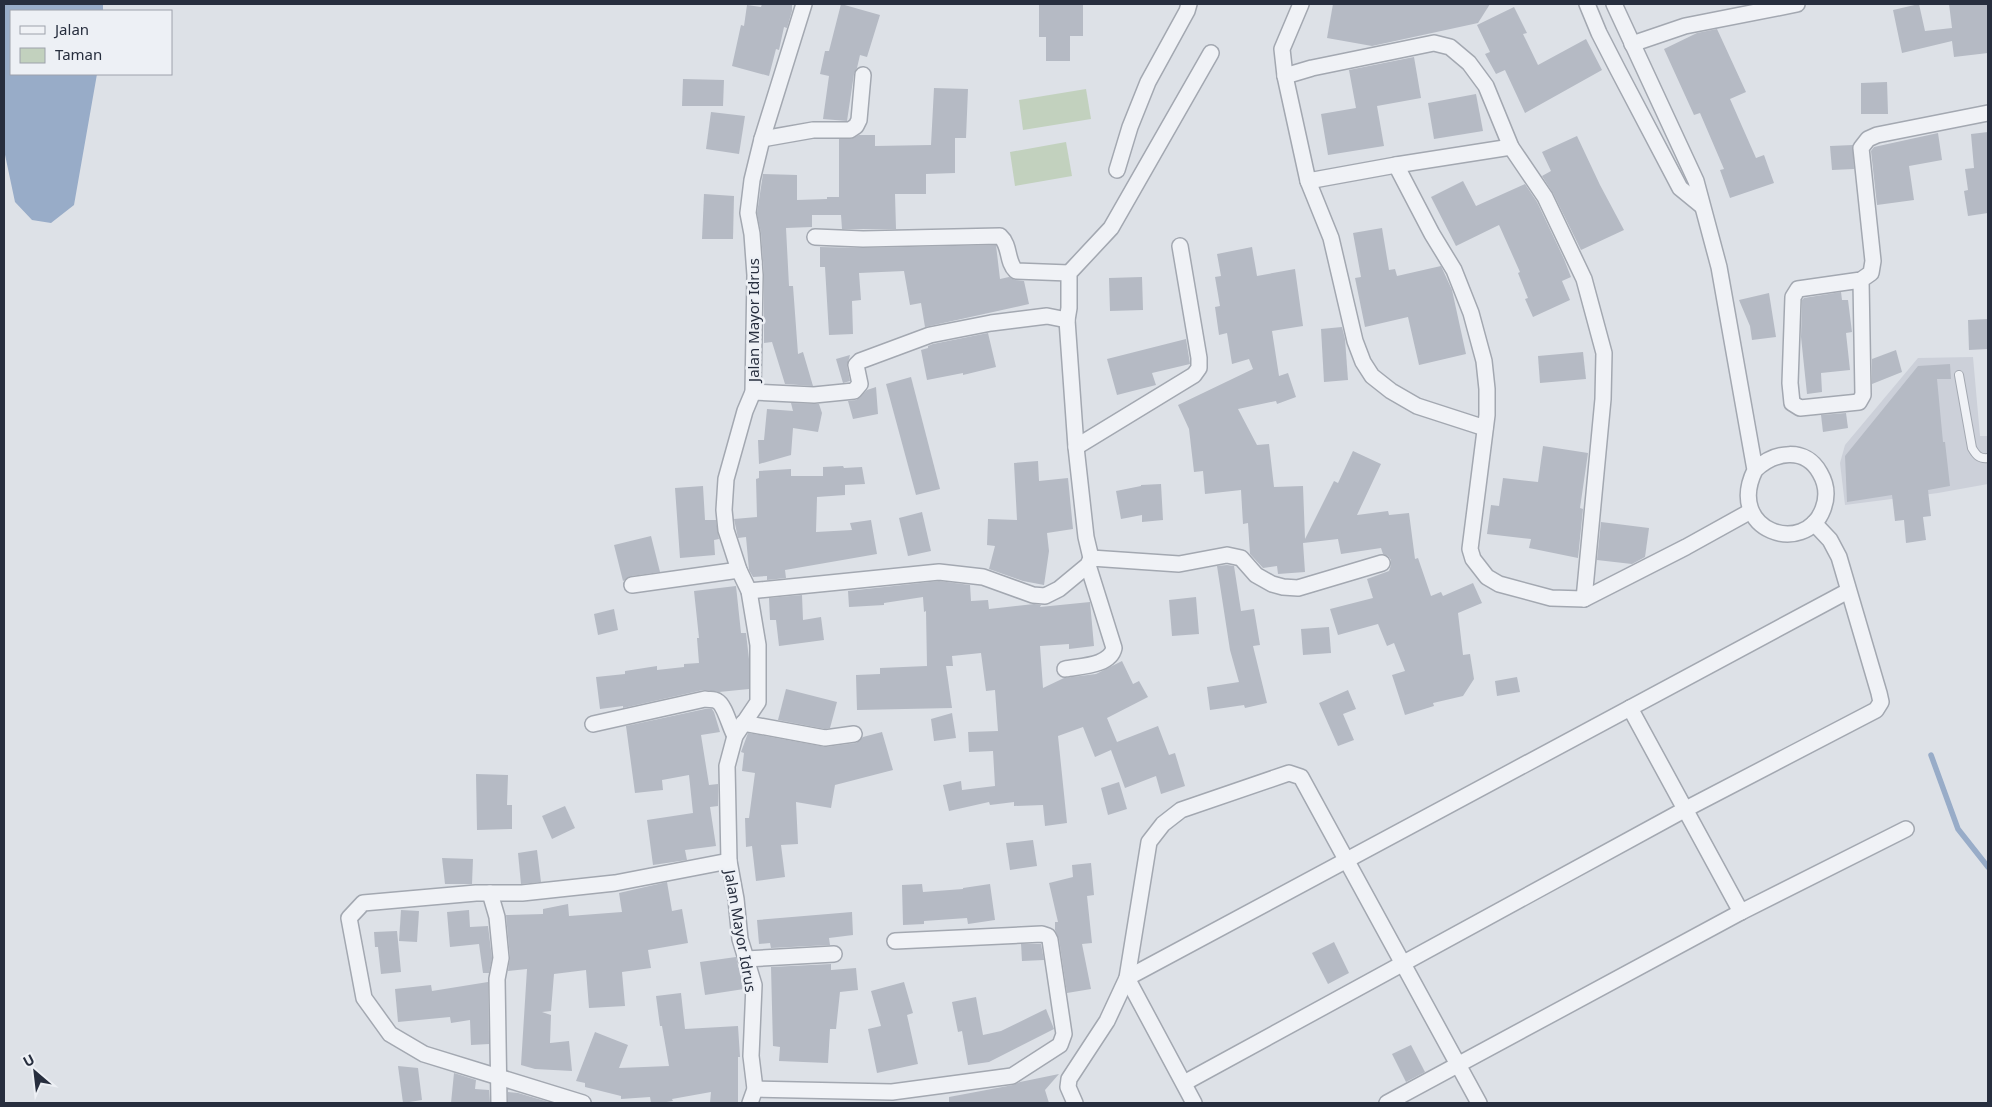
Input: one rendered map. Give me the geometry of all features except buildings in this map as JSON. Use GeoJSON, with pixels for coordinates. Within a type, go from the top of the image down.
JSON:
{"type":"FeatureCollection","features":[{"type":"Feature","properties":{"kind":"street","name":"Jalan Mayor Idrus"},"geometry":{"type":"LineString","coordinates":[[752,1096],[751,1056],[754,985],[740,939],[736,898],[729,861],[727,766],[735,736],[758,702],[758,645],[749,591],[738,570],[726,530],[724,510],[726,479],[754,392],[755,275],[752,234],[748,213],[752,180],[762,139],[804,4]]}},
{"type":"Feature","properties":{"kind":"street"},"geometry":{"type":"LineString","coordinates":[[1118,170],[1130,127],[1148,82],[1189,4]]}},
{"type":"Feature","properties":{"kind":"street"},"geometry":{"type":"LineString","coordinates":[[1301,4],[1282,49],[1285,76],[1308,181],[1330,238],[1355,341],[1363,362],[1372,376],[1391,391],[1417,406],[1485,428]]}},
{"type":"Feature","properties":{"kind":"street"},"geometry":{"type":"LineString","coordinates":[[1588,4],[1599,33],[1680,188],[1702,206]]}},
{"type":"Feature","properties":{"kind":"street"},"geometry":{"type":"LineString","coordinates":[[1614,4],[1696,181],[1719,267],[1755,470]]}},
{"type":"Feature","properties":{"kind":"street"},"geometry":{"type":"LineString","coordinates":[[1632,44],[1685,26],[1797,4]]}},
{"type":"Feature","properties":{"kind":"street"},"geometry":{"type":"LineString","coordinates":[[1285,76],[1320,66],[1434,43],[1450,47],[1469,62],[1486,86],[1511,147],[1545,197],[1580,271],[1604,353],[1603,399],[1584,599]]}},
{"type":"Feature","properties":{"kind":"street"},"geometry":{"type":"LineString","coordinates":[[1065,669],[1106,660],[1112,655],[1114,648],[1090,562],[1086,537],[1076,447],[1068,320],[1069,273],[1111,228],[1211,53]]}},
{"type":"Feature","properties":{"kind":"street"},"geometry":{"type":"LineString","coordinates":[[762,139],[813,130],[850,130],[856,126],[859,120],[863,75]]}},
{"type":"Feature","properties":{"kind":"street"},"geometry":{"type":"LineString","coordinates":[[1861,280],[1863,395],[1859,402],[1800,408],[1792,403],[1790,383],[1793,297],[1798,289],[1861,280],[1872,273],[1873,261],[1861,148],[1868,139],[1877,135],[1988,113]]}},
{"type":"Feature","properties":{"kind":"street"},"geometry":{"type":"LineString","coordinates":[[1308,181],[1396,164],[1511,147]]}},
{"type":"Feature","properties":{"kind":"street"},"geometry":{"type":"LineString","coordinates":[[1396,164],[1432,234],[1454,270],[1471,313],[1484,361],[1488,389],[1470,549],[1473,558],[1488,577],[1499,584],[1551,598],[1584,599],[1686,547],[1751,511]]}},
{"type":"Feature","properties":{"kind":"street"},"geometry":{"type":"LineString","coordinates":[[815,237],[863,239],[1000,236],[1007,244],[1010,262],[1016,271],[1069,273]]}},
{"type":"Feature","properties":{"kind":"street"},"geometry":{"type":"LineString","coordinates":[[1076,447],[1194,375],[1199,368],[1199,358],[1180,246]]}},
{"type":"Feature","properties":{"kind":"street"},"geometry":{"type":"LineString","coordinates":[[754,392],[814,395],[854,391],[860,384],[856,365],[860,361],[930,335],[991,323],[1047,316],[1068,320]]}},
{"type":"Feature","properties":{"kind":"street"},"geometry":{"type":"LineString","coordinates":[[1786,454],[1798,456],[1809,461],[1818,468],[1824,479],[1827,491],[1826,503],[1822,514],[1814,523],[1800,531],[1785,534],[1765,527],[1751,511],[1747,497],[1749,483],[1755,470],[1774,456],[1786,454]]}},
{"type":"Feature","properties":{"kind":"street"},"geometry":{"type":"LineString","coordinates":[[1184,1083],[1684,810],[1876,710],[1881,702],[1879,693],[1839,557],[1830,540],[1814,523]]}},
{"type":"Feature","properties":{"kind":"street"},"geometry":{"type":"LineString","coordinates":[[749,591],[939,572],[983,577],[1033,595],[1045,596],[1059,589],[1090,562],[1179,564],[1227,555],[1241,558],[1256,575],[1272,584],[1298,588],[1382,563]]}},
{"type":"Feature","properties":{"kind":"street"},"geometry":{"type":"LineString","coordinates":[[632,585],[738,570]]}},
{"type":"Feature","properties":{"kind":"street"},"geometry":{"type":"LineString","coordinates":[[1127,978],[1848,591]]}},
{"type":"Feature","properties":{"kind":"street"},"geometry":{"type":"LineString","coordinates":[[593,724],[705,699],[717,701],[724,707],[728,724],[735,736]]}},
{"type":"Feature","properties":{"kind":"street"},"geometry":{"type":"LineString","coordinates":[[1630,708],[1741,912]]}},
{"type":"Feature","properties":{"kind":"street"},"geometry":{"type":"LineString","coordinates":[[743,723],[825,738],[854,734]]}},
{"type":"Feature","properties":{"kind":"street"},"geometry":{"type":"LineString","coordinates":[[1075,1103],[1068,1087],[1069,1079],[1107,1021],[1127,978],[1149,842],[1163,824],[1180,810],[1290,773],[1301,777],[1310,792],[1479,1103]]}},
{"type":"Feature","properties":{"kind":"street"},"geometry":{"type":"LineString","coordinates":[[1387,1103],[1741,912],[1906,829]]}},
{"type":"Feature","properties":{"kind":"street"},"geometry":{"type":"LineString","coordinates":[[583,1103],[424,1054],[390,1034],[364,998],[348,918],[363,903],[522,892],[615,883],[729,861]]}},
{"type":"Feature","properties":{"kind":"street"},"geometry":{"type":"LineString","coordinates":[[490,893],[497,917],[501,958],[497,979],[500,1103]]}},
{"type":"Feature","properties":{"kind":"street"},"geometry":{"type":"LineString","coordinates":[[752,1096],[892,1092],[1012,1076],[1060,1045],[1063,1040],[1063,1024],[1048,936],[1042,934],[895,941]]}},
{"type":"Feature","properties":{"kind":"street"},"geometry":{"type":"LineString","coordinates":[[746,959],[834,954]]}},
{"type":"Feature","properties":{"kind":"street"},"geometry":{"type":"LineString","coordinates":[[1127,978],[1194,1103]]}},
{"type":"Feature","properties":{"kind":"lane"},"geometry":{"type":"LineString","coordinates":[[1959,375],[1972,448],[1976,455],[1983,459],[1988,458]]}},
{"type":"Feature","properties":{"kind":"shaded area"},"geometry":{"type":"Polygon","coordinates":[[[1973,357],[1980,436],[1988,436],[1988,484],[1938,493],[1845,505],[1840,463],[1845,445],[1918,358],[1973,357]]]}},
{"type":"Feature","properties":{"kind":"green space"},"geometry":{"type":"Polygon","coordinates":[[[1086,89],[1091,119],[1023,130],[1019,100],[1086,89]]]}},
{"type":"Feature","properties":{"kind":"green space"},"geometry":{"type":"Polygon","coordinates":[[[1066,142],[1072,176],[1015,186],[1010,152],[1066,142]]]}},
{"type":"Feature","properties":{"kind":"water"},"geometry":{"type":"Polygon","coordinates":[[[4,4],[103,4],[103,10],[10,10],[10,75],[97,75],[74,205],[51,223],[32,220],[15,202],[4,150],[4,4]]]}},
{"type":"Feature","properties":{"kind":"waterway"},"geometry":{"type":"LineString","coordinates":[[1931,755],[1958,829],[1988,867]]}}]}
